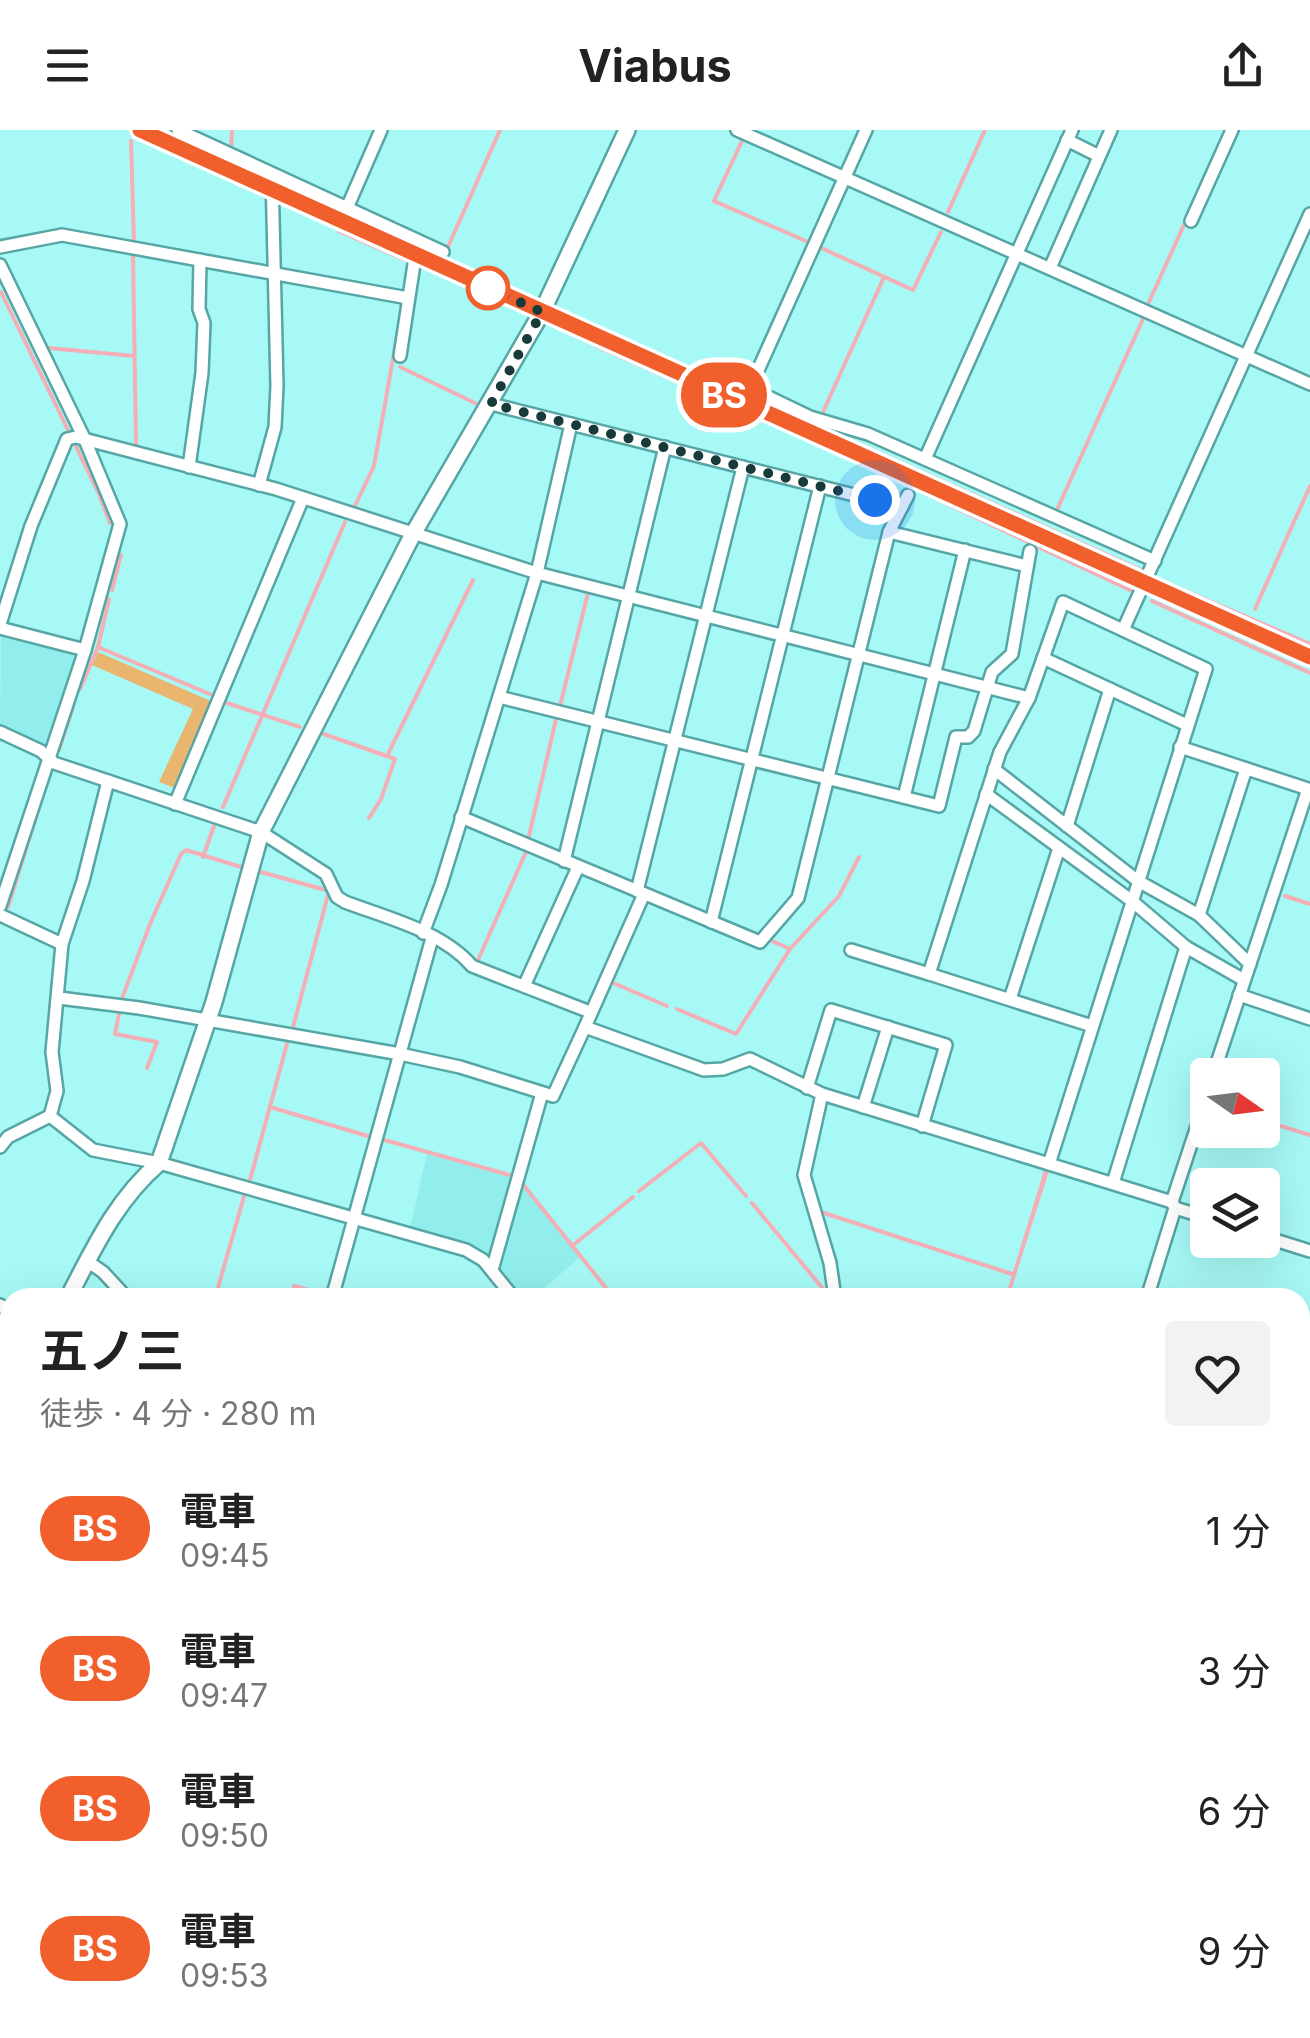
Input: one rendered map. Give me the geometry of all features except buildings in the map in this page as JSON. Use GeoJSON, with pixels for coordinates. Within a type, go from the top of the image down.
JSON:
{"type":"FeatureCollection","features":[{"type":"Feature","properties":{"kind":"street"},"geometry":{"type":"LineString","coordinates":[[178,130],[442,252]]}},
{"type":"Feature","properties":{"kind":"street"},"geometry":{"type":"LineString","coordinates":[[346,208],[381,130]]}},
{"type":"Feature","properties":{"kind":"street"},"geometry":{"type":"LineString","coordinates":[[73,1288],[108,1222],[140,1180],[160,1164],[208,1020],[260,832],[412,534],[542,312],[627,130]]}},
{"type":"Feature","properties":{"kind":"street"},"geometry":{"type":"LineString","coordinates":[[739,130],[1310,384]]}},
{"type":"Feature","properties":{"kind":"street"},"geometry":{"type":"LineString","coordinates":[[866,130],[750,388],[810,417],[868,434],[1155,561]]}},
{"type":"Feature","properties":{"kind":"street"},"geometry":{"type":"LineString","coordinates":[[1050,268],[1111,130]]}},
{"type":"Feature","properties":{"kind":"street"},"geometry":{"type":"LineString","coordinates":[[1191,221],[1232,130]]}},
{"type":"Feature","properties":{"kind":"street"},"geometry":{"type":"LineString","coordinates":[[925,459],[1069,135],[1099,156]]}},
{"type":"Feature","properties":{"kind":"street"},"geometry":{"type":"LineString","coordinates":[[259,485],[275,427],[272,175]]}},
{"type":"Feature","properties":{"kind":"street"},"geometry":{"type":"LineString","coordinates":[[1124,630],[1310,214]]}},
{"type":"Feature","properties":{"kind":"street"},"geometry":{"type":"LineString","coordinates":[[0,247],[62,236],[408,298]]}},
{"type":"Feature","properties":{"kind":"street"},"geometry":{"type":"LineString","coordinates":[[189,467],[202,373],[200,260]]}},
{"type":"Feature","properties":{"kind":"street"},"geometry":{"type":"LineString","coordinates":[[400,356],[414,264]]}},
{"type":"Feature","properties":{"kind":"street"},"geometry":{"type":"LineString","coordinates":[[0,265],[4,282],[76,439],[120,524],[85,650],[0,906]]}},
{"type":"Feature","properties":{"kind":"street"},"geometry":{"type":"LineString","coordinates":[[461,817],[760,942],[798,898],[889,532],[905,501],[820,486],[491,404]]}},
{"type":"Feature","properties":{"kind":"street"},"geometry":{"type":"LineString","coordinates":[[335,1288],[461,817],[536,572],[571,424]]}},
{"type":"Feature","properties":{"kind":"street"},"geometry":{"type":"LineString","coordinates":[[76,439],[259,485],[536,572],[1029,698]]}},
{"type":"Feature","properties":{"kind":"street"},"geometry":{"type":"LineString","coordinates":[[76,439],[31,526],[0,626],[85,650]]}},
{"type":"Feature","properties":{"kind":"street"},"geometry":{"type":"LineString","coordinates":[[564,861],[665,447]]}},
{"type":"Feature","properties":{"kind":"street"},"geometry":{"type":"LineString","coordinates":[[59,998],[400,1054],[460,1067],[553,1096],[640,892],[743,467]]}},
{"type":"Feature","properties":{"kind":"street"},"geometry":{"type":"LineString","coordinates":[[711,922],[820,486]]}},
{"type":"Feature","properties":{"kind":"street"},"geometry":{"type":"LineString","coordinates":[[175,804],[303,498]]}},
{"type":"Feature","properties":{"kind":"street"},"geometry":{"type":"LineString","coordinates":[[889,532],[1027,566]]}},
{"type":"Feature","properties":{"kind":"street"},"geometry":{"type":"LineString","coordinates":[[904,797],[965,550]]}},
{"type":"Feature","properties":{"kind":"street"},"geometry":{"type":"LineString","coordinates":[[499,697],[939,806],[956,737],[968,737],[974,731],[992,672],[1012,654],[1030,551]]}},
{"type":"Feature","properties":{"kind":"street"},"geometry":{"type":"LineString","coordinates":[[928,974],[1000,752],[1029,698],[1063,602],[1206,669],[1049,1164]]}},
{"type":"Feature","properties":{"kind":"street"},"geometry":{"type":"LineString","coordinates":[[1043,658],[1187,726]]}},
{"type":"Feature","properties":{"kind":"street"},"geometry":{"type":"LineString","coordinates":[[1067,826],[1110,689]]}},
{"type":"Feature","properties":{"kind":"street"},"geometry":{"type":"LineString","coordinates":[[0,732],[54,763],[260,832],[326,874],[337,897],[345,902],[428,936],[460,953],[472,966],[590,1012]]}},
{"type":"Feature","properties":{"kind":"street"},"geometry":{"type":"LineString","coordinates":[[1180,747],[1309,787],[1219,1058]]}},
{"type":"Feature","properties":{"kind":"street"},"geometry":{"type":"LineString","coordinates":[[994,769],[1138,881],[1199,915],[1250,964]]}},
{"type":"Feature","properties":{"kind":"street"},"geometry":{"type":"LineString","coordinates":[[1199,915],[1246,769]]}},
{"type":"Feature","properties":{"kind":"street"},"geometry":{"type":"LineString","coordinates":[[0,1147],[8,1137],[50,1116],[57,1091],[52,1052],[62,944],[83,881],[108,781]]}},
{"type":"Feature","properties":{"kind":"street"},"geometry":{"type":"LineString","coordinates":[[986,794],[1132,901],[1186,947],[1244,980]]}},
{"type":"Feature","properties":{"kind":"street"},"geometry":{"type":"LineString","coordinates":[[1010,999],[1060,848]]}},
{"type":"Feature","properties":{"kind":"street"},"geometry":{"type":"LineString","coordinates":[[525,984],[578,867]]}},
{"type":"Feature","properties":{"kind":"street"},"geometry":{"type":"LineString","coordinates":[[0,915],[62,944]]}},
{"type":"Feature","properties":{"kind":"street"},"geometry":{"type":"LineString","coordinates":[[1112,1184],[1186,947]]}},
{"type":"Feature","properties":{"kind":"street"},"geometry":{"type":"LineString","coordinates":[[852,950],[1092,1026]]}},
{"type":"Feature","properties":{"kind":"street"},"geometry":{"type":"LineString","coordinates":[[1239,995],[1310,1019]]}},
{"type":"Feature","properties":{"kind":"street"},"geometry":{"type":"LineString","coordinates":[[808,1088],[831,1010],[946,1045],[922,1126]]}},
{"type":"Feature","properties":{"kind":"street"},"geometry":{"type":"LineString","coordinates":[[585,1027],[704,1070],[723,1069],[750,1059],[822,1094],[1190,1211]]}},
{"type":"Feature","properties":{"kind":"street"},"geometry":{"type":"LineString","coordinates":[[863,1106],[888,1027]]}},
{"type":"Feature","properties":{"kind":"street"},"geometry":{"type":"LineString","coordinates":[[492,1270],[542,1093]]}},
{"type":"Feature","properties":{"kind":"street"},"geometry":{"type":"LineString","coordinates":[[822,1094],[804,1175],[834,1288]]}},
{"type":"Feature","properties":{"kind":"street"},"geometry":{"type":"LineString","coordinates":[[50,1116],[93,1150],[160,1164],[466,1250],[492,1270],[506,1288]]}},
{"type":"Feature","properties":{"kind":"street"},"geometry":{"type":"LineString","coordinates":[[1149,1288],[1191,1148]]}},
{"type":"Feature","properties":{"kind":"street"},"geometry":{"type":"LineString","coordinates":[[1280,1242],[1310,1251]]}},
{"type":"Feature","properties":{"kind":"street"},"geometry":{"type":"LineString","coordinates":[[87,1261],[117,1288]]}},
{"type":"Feature","properties":{"kind":"shaded area"},"geometry":{"type":"Polygon","coordinates":[[[1,634],[69,652],[74,657],[45,746],[40,748],[0,729],[1,634]]]}},
{"type":"Feature","properties":{"kind":"shaded area"},"geometry":{"type":"Polygon","coordinates":[[[98,652],[213,702],[177,789],[159,782],[193,709],[92,665],[98,652]]]}},
{"type":"Feature","properties":{"kind":"shaded area"},"geometry":{"type":"Polygon","coordinates":[[[427,1154],[515,1178],[492,1261],[466,1244],[410,1228],[427,1154]]]}},
{"type":"Feature","properties":{"kind":"shaded area"},"geometry":{"type":"Polygon","coordinates":[[[1045,1167],[1050,1168],[1012,1288],[1008,1288],[1045,1167]]]}},
{"type":"Feature","properties":{"kind":"shaded area"},"geometry":{"type":"Polygon","coordinates":[[[520,1178],[582,1255],[544,1288],[513,1288],[495,1265],[520,1178]]]}},
{"type":"Feature","properties":{"kind":"waterway"},"geometry":{"type":"LineString","coordinates":[[231,150],[232,130]]}},
{"type":"Feature","properties":{"kind":"waterway"},"geometry":{"type":"LineString","coordinates":[[447,249],[500,130]]}},
{"type":"Feature","properties":{"kind":"waterway"},"geometry":{"type":"LineString","coordinates":[[948,212],[985,130]]}},
{"type":"Feature","properties":{"kind":"waterway"},"geometry":{"type":"LineString","coordinates":[[131,141],[134,244]]}},
{"type":"Feature","properties":{"kind":"waterway"},"geometry":{"type":"LineString","coordinates":[[742,141],[714,201],[808,242]]}},
{"type":"Feature","properties":{"kind":"waterway"},"geometry":{"type":"LineString","coordinates":[[1149,302],[1188,216]]}},
{"type":"Feature","properties":{"kind":"waterway"},"geometry":{"type":"LineString","coordinates":[[339,231],[410,262],[410,266]]}},
{"type":"Feature","properties":{"kind":"waterway"},"geometry":{"type":"LineString","coordinates":[[817,246],[913,290],[941,232]]}},
{"type":"Feature","properties":{"kind":"waterway"},"geometry":{"type":"LineString","coordinates":[[133,255],[136,445]]}},
{"type":"Feature","properties":{"kind":"waterway"},"geometry":{"type":"LineString","coordinates":[[823,412],[884,277]]}},
{"type":"Feature","properties":{"kind":"waterway"},"geometry":{"type":"LineString","coordinates":[[1,292],[110,523]]}},
{"type":"Feature","properties":{"kind":"waterway"},"geometry":{"type":"LineString","coordinates":[[1056,512],[1143,319]]}},
{"type":"Feature","properties":{"kind":"waterway"},"geometry":{"type":"LineString","coordinates":[[353,510],[374,466],[397,336]]}},
{"type":"Feature","properties":{"kind":"waterway"},"geometry":{"type":"LineString","coordinates":[[596,346],[865,465],[1132,591]]}},
{"type":"Feature","properties":{"kind":"waterway"},"geometry":{"type":"LineString","coordinates":[[49,348],[134,356]]}},
{"type":"Feature","properties":{"kind":"waterway"},"geometry":{"type":"LineString","coordinates":[[400,367],[477,404]]}},
{"type":"Feature","properties":{"kind":"waterway"},"geometry":{"type":"LineString","coordinates":[[817,425],[1141,570]]}},
{"type":"Feature","properties":{"kind":"waterway"},"geometry":{"type":"LineString","coordinates":[[1255,609],[1310,486]]}},
{"type":"Feature","properties":{"kind":"waterway"},"geometry":{"type":"LineString","coordinates":[[223,807],[345,522]]}},
{"type":"Feature","properties":{"kind":"waterway"},"geometry":{"type":"LineString","coordinates":[[112,590],[121,555]]}},
{"type":"Feature","properties":{"kind":"waterway"},"geometry":{"type":"LineString","coordinates":[[1158,579],[1310,644]]}},
{"type":"Feature","properties":{"kind":"waterway"},"geometry":{"type":"LineString","coordinates":[[387,756],[473,580]]}},
{"type":"Feature","properties":{"kind":"waterway"},"geometry":{"type":"LineString","coordinates":[[560,706],[588,593]]}},
{"type":"Feature","properties":{"kind":"waterway"},"geometry":{"type":"LineString","coordinates":[[98,647],[109,599]]}},
{"type":"Feature","properties":{"kind":"waterway"},"geometry":{"type":"LineString","coordinates":[[1152,601],[1310,673]]}},
{"type":"Feature","properties":{"kind":"waterway"},"geometry":{"type":"LineString","coordinates":[[80,689],[98,647],[212,695]]}},
{"type":"Feature","properties":{"kind":"waterway"},"geometry":{"type":"LineString","coordinates":[[224,702],[300,727]]}},
{"type":"Feature","properties":{"kind":"waterway"},"geometry":{"type":"LineString","coordinates":[[59,750],[73,707]]}},
{"type":"Feature","properties":{"kind":"waterway"},"geometry":{"type":"LineString","coordinates":[[528,840],[557,715]]}},
{"type":"Feature","properties":{"kind":"waterway"},"geometry":{"type":"LineString","coordinates":[[321,733],[395,759],[381,799],[369,818]]}},
{"type":"Feature","properties":{"kind":"waterway"},"geometry":{"type":"LineString","coordinates":[[8,907],[42,798]]}},
{"type":"Feature","properties":{"kind":"waterway"},"geometry":{"type":"LineString","coordinates":[[203,857],[214,826]]}},
{"type":"Feature","properties":{"kind":"waterway"},"geometry":{"type":"LineString","coordinates":[[121,1001],[181,854],[186,850],[241,867]]}},
{"type":"Feature","properties":{"kind":"waterway"},"geometry":{"type":"LineString","coordinates":[[478,960],[526,852]]}},
{"type":"Feature","properties":{"kind":"waterway"},"geometry":{"type":"LineString","coordinates":[[569,856],[634,883]]}},
{"type":"Feature","properties":{"kind":"waterway"},"geometry":{"type":"LineString","coordinates":[[677,1009],[736,1034],[790,949],[839,896],[859,857]]}},
{"type":"Feature","properties":{"kind":"waterway"},"geometry":{"type":"LineString","coordinates":[[261,872],[329,891],[292,1031]]}},
{"type":"Feature","properties":{"kind":"waterway"},"geometry":{"type":"LineString","coordinates":[[646,888],[682,903]]}},
{"type":"Feature","properties":{"kind":"waterway"},"geometry":{"type":"LineString","coordinates":[[1285,896],[1310,904]]}},
{"type":"Feature","properties":{"kind":"waterway"},"geometry":{"type":"LineString","coordinates":[[770,940],[790,949]]}},
{"type":"Feature","properties":{"kind":"waterway"},"geometry":{"type":"LineString","coordinates":[[609,985],[611,982],[667,1006]]}},
{"type":"Feature","properties":{"kind":"waterway"},"geometry":{"type":"LineString","coordinates":[[120,1009],[115,1034],[157,1042],[147,1068]]}},
{"type":"Feature","properties":{"kind":"waterway"},"geometry":{"type":"LineString","coordinates":[[250,1180],[288,1040]]}},
{"type":"Feature","properties":{"kind":"waterway"},"geometry":{"type":"LineString","coordinates":[[270,1107],[371,1137]]}},
{"type":"Feature","properties":{"kind":"waterway"},"geometry":{"type":"LineString","coordinates":[[1280,1126],[1310,1135]]}},
{"type":"Feature","properties":{"kind":"waterway"},"geometry":{"type":"LineString","coordinates":[[381,1139],[513,1176]]}},
{"type":"Feature","properties":{"kind":"waterway"},"geometry":{"type":"LineString","coordinates":[[639,1191],[701,1143],[746,1196]]}},
{"type":"Feature","properties":{"kind":"waterway"},"geometry":{"type":"LineString","coordinates":[[521,1182],[606,1288]]}},
{"type":"Feature","properties":{"kind":"waterway"},"geometry":{"type":"LineString","coordinates":[[218,1288],[245,1193]]}},
{"type":"Feature","properties":{"kind":"waterway"},"geometry":{"type":"LineString","coordinates":[[572,1246],[633,1197]]}},
{"type":"Feature","properties":{"kind":"waterway"},"geometry":{"type":"LineString","coordinates":[[752,1203],[822,1288]]}},
{"type":"Feature","properties":{"kind":"waterway"},"geometry":{"type":"LineString","coordinates":[[821,1212],[1012,1274]]}},
{"type":"Feature","properties":{"kind":"waterway"},"geometry":{"type":"LineString","coordinates":[[294,1288],[301,1288]]}},
{"type":"Feature","properties":{"kind":"railway"},"geometry":{"type":"LineString","coordinates":[[140,130],[1310,657]]}},
{"type":"Feature","properties":{"kind":"train","name":"BS"},"geometry":{"type":"LineString","coordinates":[[140,130],[1310,657]]}},
{"type":"Feature","properties":{"kind":"route"},"geometry":{"type":"LineString","coordinates":[[488,288],[542,312],[491,404],[875,500]]}}]}
